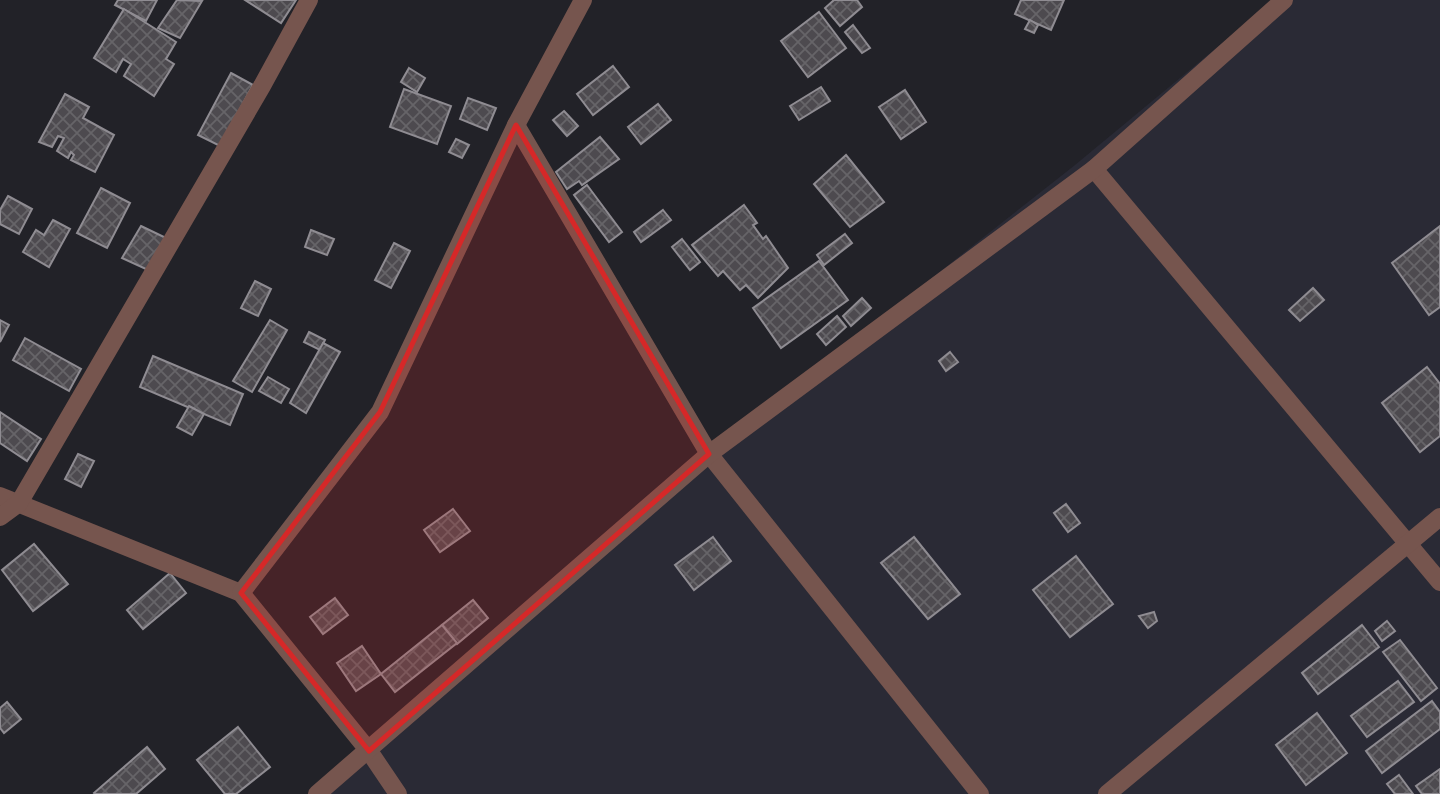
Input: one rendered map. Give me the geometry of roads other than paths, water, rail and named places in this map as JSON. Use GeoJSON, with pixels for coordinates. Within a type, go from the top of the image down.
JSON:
{"type":"FeatureCollection","features":[{"type":"Feature","properties":{"kind":"street"},"geometry":{"type":"LineString","coordinates":[[0,517],[19,503],[262,86],[309,0]]}},
{"type":"Feature","properties":{"kind":"street"},"geometry":{"type":"LineString","coordinates":[[241,593],[380,412],[516,125],[583,0]]}},
{"type":"Feature","properties":{"kind":"street"},"geometry":{"type":"LineString","coordinates":[[317,794],[709,454],[1094,169],[1284,0]]}},
{"type":"Feature","properties":{"kind":"street"},"geometry":{"type":"LineString","coordinates":[[516,125],[709,454],[980,794]]}},
{"type":"Feature","properties":{"kind":"street"},"geometry":{"type":"LineString","coordinates":[[1094,169],[1440,582]]}},
{"type":"Feature","properties":{"kind":"street"},"geometry":{"type":"LineString","coordinates":[[0,496],[241,593],[369,751],[398,794]]}},
{"type":"Feature","properties":{"kind":"street"},"geometry":{"type":"LineString","coordinates":[[1107,794],[1440,517]]}}]}
